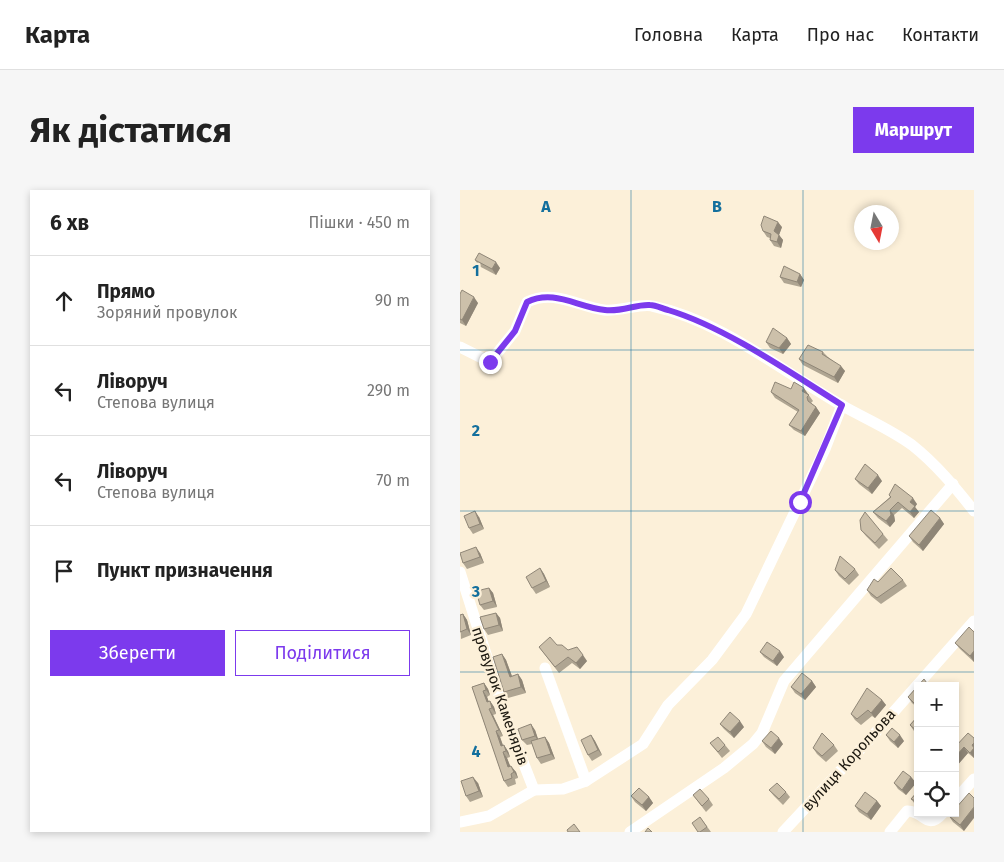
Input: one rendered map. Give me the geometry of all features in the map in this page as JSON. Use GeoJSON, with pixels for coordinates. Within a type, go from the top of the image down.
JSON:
{"type":"FeatureCollection","features":[{"type":"Feature","properties":{"kind":"street"},"geometry":{"type":"LineString","coordinates":[[460,347],[490,362],[515,331],[527,302],[542,297],[561,298],[604,310],[619,310],[650,305],[694,318],[790,372],[842,405],[895,432],[937,466],[974,511]]}},
{"type":"Feature","properties":{"kind":"street"},"geometry":{"type":"LineString","coordinates":[[460,822],[489,816],[534,790],[563,789],[586,781],[643,744],[668,705],[712,660],[746,614],[825,449],[842,405]]}},
{"type":"Feature","properties":{"kind":"street"},"geometry":{"type":"LineString","coordinates":[[630,832],[724,768],[753,744],[762,733],[784,681],[953,484]]}},
{"type":"Feature","properties":{"kind":"street","name":"провулок Каменярів"},"geometry":{"type":"LineString","coordinates":[[460,572],[508,723],[534,790]]}},
{"type":"Feature","properties":{"kind":"street","name":"вулиця Корольова"},"geometry":{"type":"LineString","coordinates":[[783,832],[868,741],[974,621]]}},
{"type":"Feature","properties":{"kind":"street"},"geometry":{"type":"LineString","coordinates":[[545,668],[586,781]]}},
{"type":"Feature","properties":{"kind":"street"},"geometry":{"type":"LineString","coordinates":[[959,796],[974,779]]}},
{"type":"Feature","properties":{"kind":"street"},"geometry":{"type":"LineString","coordinates":[[890,832],[907,811],[914,813]]}},
{"type":"Feature","properties":{"kind":"street"},"geometry":{"type":"LineString","coordinates":[[921,817],[930,822],[939,817]]}},
{"type":"Feature","properties":{"kind":"building"},"geometry":{"type":"Polygon","coordinates":[[[764,216],[778,222],[774,231],[779,235],[777,242],[770,240],[771,234],[763,231],[761,225],[764,216]]]}},
{"type":"Feature","properties":{"kind":"building"},"geometry":{"type":"Polygon","coordinates":[[[479,253],[496,262],[492,269],[475,260],[479,253]]]}},
{"type":"Feature","properties":{"kind":"building"},"geometry":{"type":"Polygon","coordinates":[[[784,266],[800,274],[797,282],[780,277],[784,266]]]}},
{"type":"Feature","properties":{"kind":"building"},"geometry":{"type":"Polygon","coordinates":[[[462,290],[474,297],[462,320],[460,319],[460,294],[462,290]]]}},
{"type":"Feature","properties":{"kind":"building"},"geometry":{"type":"Polygon","coordinates":[[[773,328],[787,338],[779,348],[766,342],[773,328]]]}},
{"type":"Feature","properties":{"kind":"building"},"geometry":{"type":"Polygon","coordinates":[[[808,345],[823,352],[822,354],[841,366],[834,377],[799,359],[808,345]]]}},
{"type":"Feature","properties":{"kind":"building"},"geometry":{"type":"Polygon","coordinates":[[[775,382],[791,389],[794,382],[804,388],[802,391],[809,395],[807,397],[808,401],[816,407],[801,431],[789,425],[799,410],[771,392],[775,382]]]}},
{"type":"Feature","properties":{"kind":"building"},"geometry":{"type":"Polygon","coordinates":[[[865,464],[878,475],[868,488],[855,479],[865,464]]]}},
{"type":"Feature","properties":{"kind":"building"},"geometry":{"type":"Polygon","coordinates":[[[895,484],[913,498],[910,502],[915,506],[910,512],[898,502],[890,510],[891,515],[886,521],[873,512],[891,497],[889,495],[895,484]]]}},
{"type":"Feature","properties":{"kind":"building"},"geometry":{"type":"Polygon","coordinates":[[[931,510],[940,518],[919,545],[909,536],[931,510]]]}},
{"type":"Feature","properties":{"kind":"building"},"geometry":{"type":"Polygon","coordinates":[[[475,511],[480,524],[469,528],[464,516],[475,511]]]}},
{"type":"Feature","properties":{"kind":"building"},"geometry":{"type":"Polygon","coordinates":[[[865,512],[883,534],[875,543],[861,530],[860,520],[865,512]]]}},
{"type":"Feature","properties":{"kind":"building"},"geometry":{"type":"Polygon","coordinates":[[[476,547],[480,557],[463,563],[460,553],[476,547]]]}},
{"type":"Feature","properties":{"kind":"building"},"geometry":{"type":"Polygon","coordinates":[[[840,556],[855,569],[845,579],[835,570],[840,556]]]}},
{"type":"Feature","properties":{"kind":"building"},"geometry":{"type":"Polygon","coordinates":[[[540,568],[546,581],[532,588],[526,577],[540,568]]]}},
{"type":"Feature","properties":{"kind":"building"},"geometry":{"type":"Polygon","coordinates":[[[891,568],[903,580],[877,598],[867,590],[874,579],[878,582],[891,568]]]}},
{"type":"Feature","properties":{"kind":"building"},"geometry":{"type":"Polygon","coordinates":[[[489,588],[493,601],[480,605],[476,591],[489,588]]]}},
{"type":"Feature","properties":{"kind":"building"},"geometry":{"type":"Polygon","coordinates":[[[496,613],[499,625],[484,629],[480,617],[496,613]]]}},
{"type":"Feature","properties":{"kind":"building"},"geometry":{"type":"Polygon","coordinates":[[[463,614],[467,629],[460,632],[460,615],[463,614]]]}},
{"type":"Feature","properties":{"kind":"building"},"geometry":{"type":"Polygon","coordinates":[[[969,627],[974,632],[974,651],[970,656],[955,643],[969,627]]]}},
{"type":"Feature","properties":{"kind":"building"},"geometry":{"type":"Polygon","coordinates":[[[550,637],[557,645],[562,645],[568,650],[577,647],[583,655],[576,663],[568,657],[555,667],[539,647],[550,637]]]}},
{"type":"Feature","properties":{"kind":"building"},"geometry":{"type":"Polygon","coordinates":[[[767,642],[780,651],[773,661],[760,652],[767,642]]]}},
{"type":"Feature","properties":{"kind":"building"},"geometry":{"type":"Polygon","coordinates":[[[502,654],[510,677],[518,674],[521,687],[504,692],[493,657],[502,654]]]}},
{"type":"Feature","properties":{"kind":"building"},"geometry":{"type":"Polygon","coordinates":[[[802,673],[812,681],[801,694],[791,687],[802,673]]]}},
{"type":"Feature","properties":{"kind":"building"},"geometry":{"type":"Polygon","coordinates":[[[484,683],[486,690],[483,691],[487,702],[490,701],[492,708],[489,709],[499,730],[496,731],[501,746],[504,745],[506,751],[503,752],[508,767],[511,766],[514,772],[511,774],[512,778],[504,781],[472,687],[484,683]]]}},
{"type":"Feature","properties":{"kind":"building"},"geometry":{"type":"Polygon","coordinates":[[[867,688],[882,700],[871,713],[868,710],[857,719],[851,714],[867,688]]]}},
{"type":"Feature","properties":{"kind":"building"},"geometry":{"type":"Polygon","coordinates":[[[914,690],[914,703],[908,697],[914,690]]]}},
{"type":"Feature","properties":{"kind":"building"},"geometry":{"type":"Polygon","coordinates":[[[730,712],[740,721],[730,732],[720,724],[730,712]]]}},
{"type":"Feature","properties":{"kind":"building"},"geometry":{"type":"Polygon","coordinates":[[[914,720],[914,728],[910,725],[914,720]]]}},
{"type":"Feature","properties":{"kind":"building"},"geometry":{"type":"Polygon","coordinates":[[[531,724],[535,736],[522,740],[518,729],[531,724]]]}},
{"type":"Feature","properties":{"kind":"building"},"geometry":{"type":"Polygon","coordinates":[[[892,728],[900,735],[894,742],[886,735],[892,728]]]}},
{"type":"Feature","properties":{"kind":"building"},"geometry":{"type":"Polygon","coordinates":[[[771,731],[779,738],[771,748],[762,741],[771,731]]]}},
{"type":"Feature","properties":{"kind":"building"},"geometry":{"type":"Polygon","coordinates":[[[822,733],[834,745],[822,756],[813,748],[822,733]]]}},
{"type":"Feature","properties":{"kind":"building"},"geometry":{"type":"Polygon","coordinates":[[[968,733],[974,738],[972,745],[974,748],[970,753],[964,747],[959,753],[959,743],[968,733]]]}},
{"type":"Feature","properties":{"kind":"building"},"geometry":{"type":"Polygon","coordinates":[[[591,735],[598,750],[588,755],[581,740],[591,735]]]}},
{"type":"Feature","properties":{"kind":"building"},"geometry":{"type":"Polygon","coordinates":[[[545,737],[551,754],[537,758],[531,741],[545,737]]]}},
{"type":"Feature","properties":{"kind":"building"},"geometry":{"type":"Polygon","coordinates":[[[718,737],[725,745],[718,752],[710,743],[718,737]]]}},
{"type":"Feature","properties":{"kind":"building"},"geometry":{"type":"Polygon","coordinates":[[[903,771],[911,777],[902,790],[894,783],[903,771]]]}},
{"type":"Feature","properties":{"kind":"building"},"geometry":{"type":"Polygon","coordinates":[[[473,777],[479,791],[466,796],[461,781],[473,777]]]}},
{"type":"Feature","properties":{"kind":"building"},"geometry":{"type":"Polygon","coordinates":[[[777,783],[786,792],[779,799],[769,790],[777,783]]]}},
{"type":"Feature","properties":{"kind":"building"},"geometry":{"type":"Polygon","coordinates":[[[639,788],[649,797],[642,805],[631,796],[639,788]]]}},
{"type":"Feature","properties":{"kind":"building"},"geometry":{"type":"Polygon","coordinates":[[[700,789],[709,799],[702,806],[693,795],[700,789]]]}},
{"type":"Feature","properties":{"kind":"building"},"geometry":{"type":"Polygon","coordinates":[[[865,792],[877,801],[867,814],[855,806],[865,792]]]}},
{"type":"Feature","properties":{"kind":"building"},"geometry":{"type":"Polygon","coordinates":[[[969,793],[974,798],[974,807],[960,825],[950,817],[959,817],[959,804],[969,793]]]}},
{"type":"Feature","properties":{"kind":"building"},"geometry":{"type":"Polygon","coordinates":[[[700,817],[707,827],[698,832],[692,823],[700,817]]]}},
{"type":"Feature","properties":{"kind":"building"},"geometry":{"type":"Polygon","coordinates":[[[574,824],[580,832],[568,832],[567,830],[574,824]]]}},
{"type":"Feature","properties":{"kind":"route"},"geometry":{"type":"LineString","coordinates":[[490,362],[515,331],[527,302],[542,297],[561,298],[604,310],[634,309],[650,305],[694,318],[790,372],[842,405],[825,449],[800,502]]}}]}
